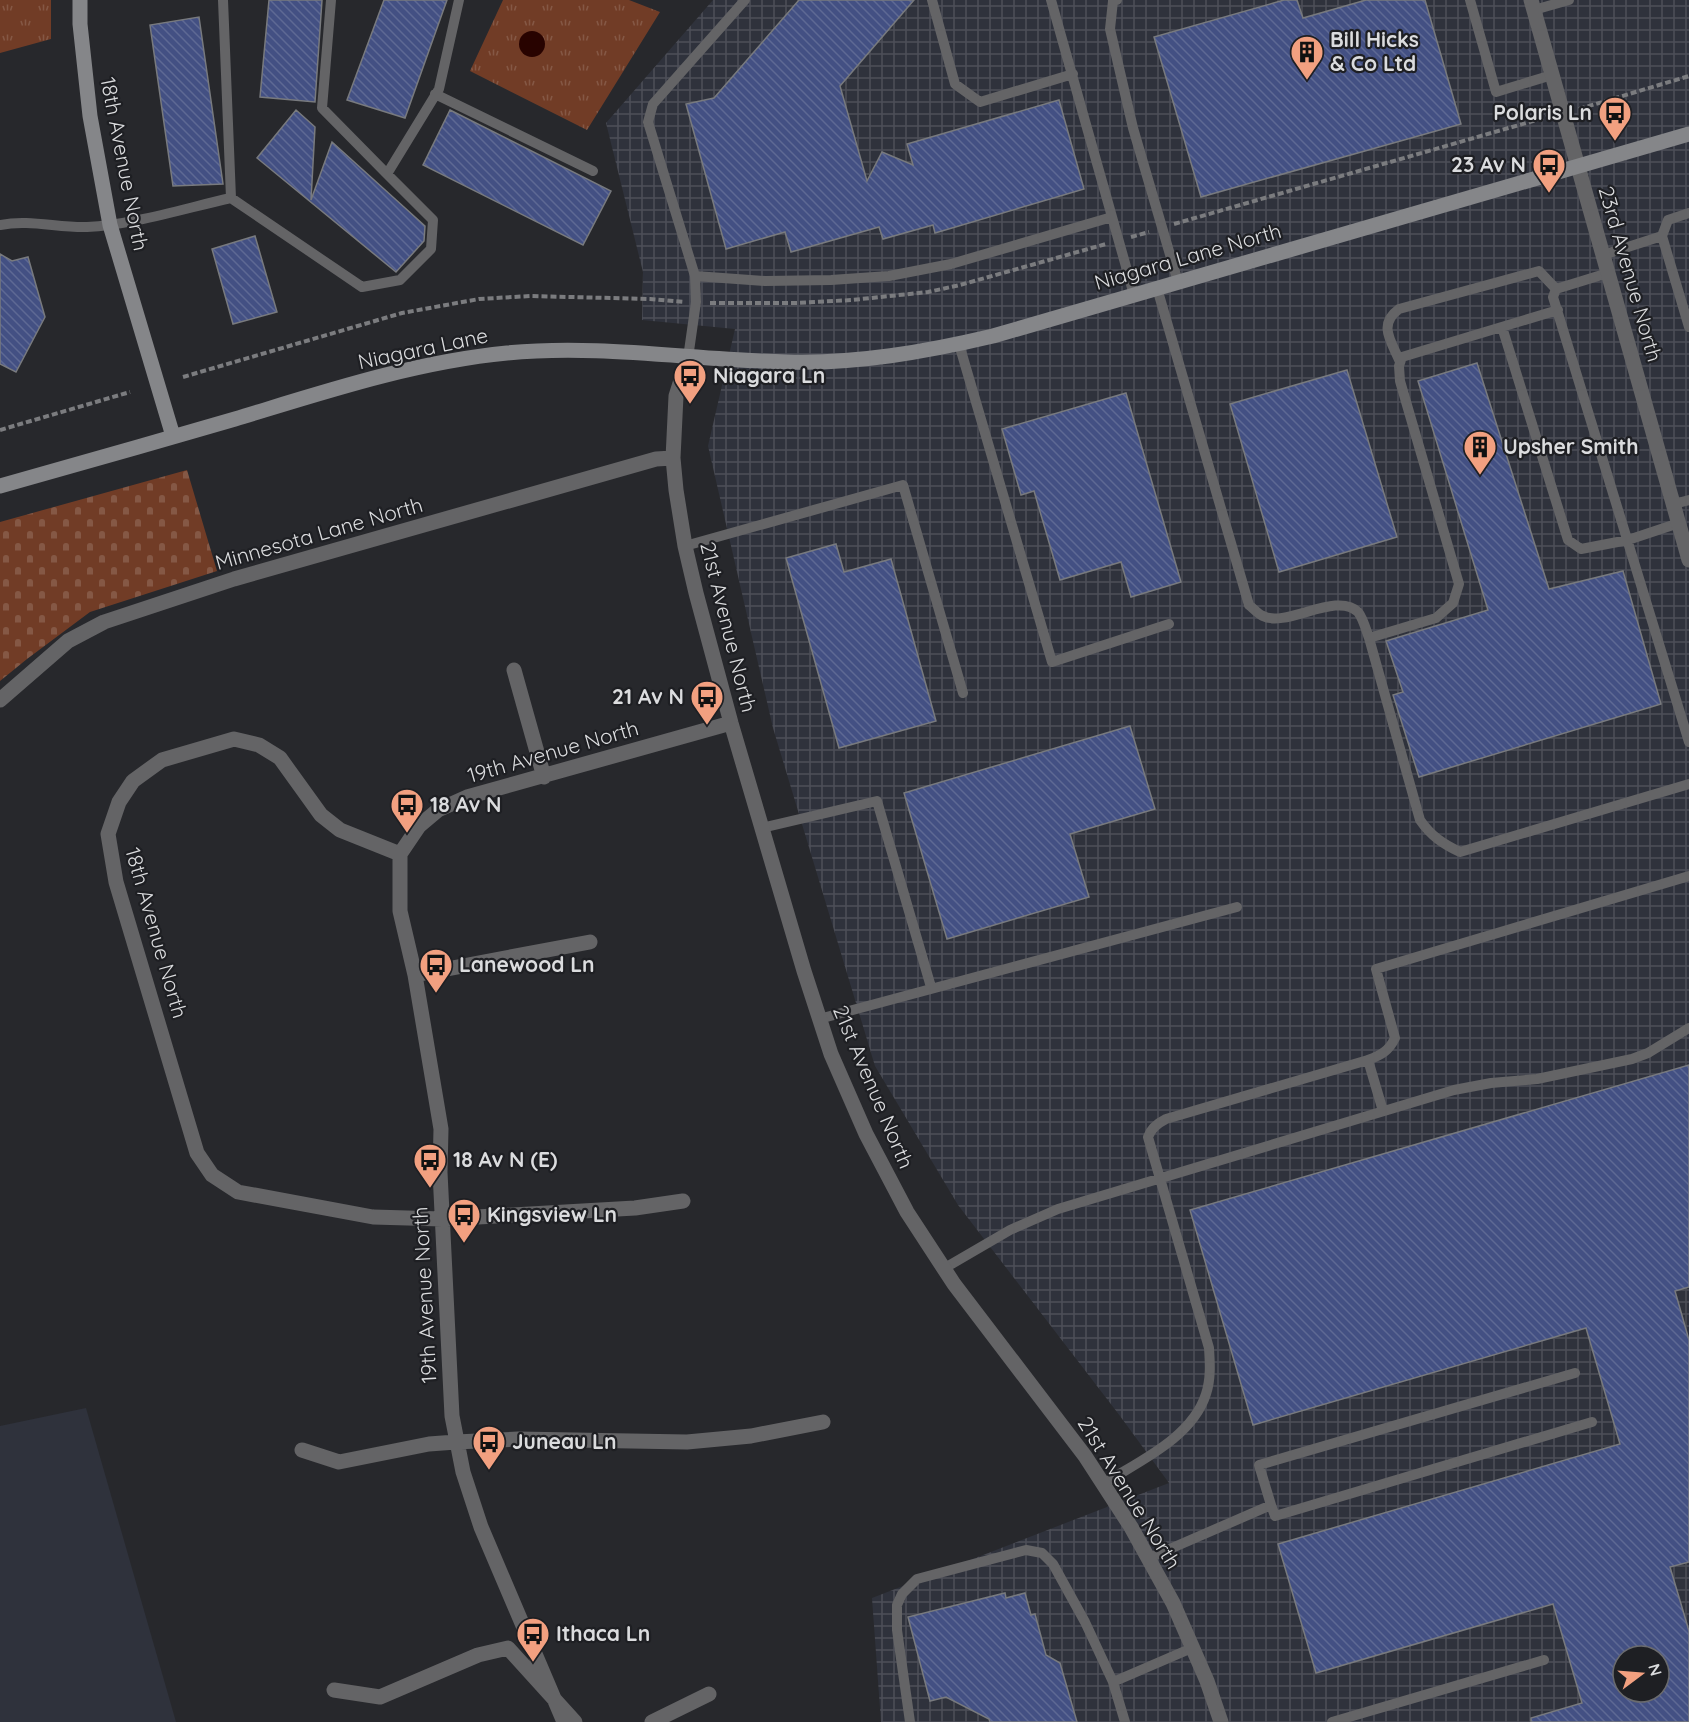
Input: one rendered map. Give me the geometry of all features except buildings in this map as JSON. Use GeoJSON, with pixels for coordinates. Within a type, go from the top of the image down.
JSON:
{"type":"FeatureCollection","features":[{"type":"Feature","properties":{"kind":"street","name":"18th Avenue North"},"geometry":{"type":"LineString","coordinates":[[80,0],[80,24],[90,116],[110,225],[173,436]]}},
{"type":"Feature","properties":{"kind":"street","name":"23rd Avenue North"},"geometry":{"type":"LineString","coordinates":[[1532,5],[1689,560]]}},
{"type":"Feature","properties":{"kind":"street","name":"Niagara Lane North"},"geometry":{"type":"LineString","coordinates":[[688,358],[819,362],[898,355],[959,344],[1689,134]]}},
{"type":"Feature","properties":{"kind":"street","name":"Niagara Lane"},"geometry":{"type":"LineString","coordinates":[[173,436],[379,377],[473,357],[551,351],[636,353],[688,358]]}},
{"type":"Feature","properties":{"kind":"street","name":"21st Avenue North"},"geometry":{"type":"LineString","coordinates":[[688,358],[676,396],[673,458],[685,546],[731,723],[831,1054],[866,1134],[907,1212],[944,1269],[1085,1456],[1149,1558],[1173,1603],[1207,1681],[1221,1722]]}},
{"type":"Feature","properties":{"kind":"street"},"geometry":{"type":"LineString","coordinates":[[0,486],[173,436]]}},
{"type":"Feature","properties":{"kind":"street","name":"Minnesota Lane North"},"geometry":{"type":"LineString","coordinates":[[0,700],[68,642],[104,622],[234,579],[656,459],[673,458]]}},
{"type":"Feature","properties":{"kind":"street"},"geometry":{"type":"LineString","coordinates":[[514,670],[544,777]]}},
{"type":"Feature","properties":{"kind":"street","name":"19th Avenue North"},"geometry":{"type":"LineString","coordinates":[[564,1722],[481,1527],[456,1442],[448,1358],[441,1129],[415,975],[400,911],[400,854],[419,826],[438,810],[467,797],[731,723]]}},
{"type":"Feature","properties":{"kind":"street","name":"18th Avenue North"},"geometry":{"type":"LineString","coordinates":[[400,854],[340,830],[321,815],[280,758],[258,745],[234,740],[162,760],[133,781],[119,802],[108,834],[116,882],[197,1153],[212,1174],[238,1192],[374,1217],[442,1219],[635,1208],[683,1201]]}},
{"type":"Feature","properties":{"kind":"street"},"geometry":{"type":"LineString","coordinates":[[415,975],[590,942]]}},
{"type":"Feature","properties":{"kind":"street"},"geometry":{"type":"LineString","coordinates":[[303,1450],[339,1462],[429,1444],[518,1439],[687,1442],[751,1436],[823,1422]]}},
{"type":"Feature","properties":{"kind":"street"},"geometry":{"type":"LineString","coordinates":[[334,1690],[380,1697],[478,1655],[508,1648],[575,1722]]}},
{"type":"Feature","properties":{"kind":"street"},"geometry":{"type":"LineString","coordinates":[[652,1722],[709,1694]]}},
{"type":"Feature","properties":{"kind":"lane"},"geometry":{"type":"LineString","coordinates":[[223,0],[231,198]]}},
{"type":"Feature","properties":{"kind":"lane"},"geometry":{"type":"LineString","coordinates":[[0,225],[13,222],[85,227],[110,225],[231,198],[362,287],[400,280],[431,249],[433,220],[322,108],[331,0]]}},
{"type":"Feature","properties":{"kind":"lane"},"geometry":{"type":"LineString","coordinates":[[387,174],[438,89],[459,0]]}},
{"type":"Feature","properties":{"kind":"lane"},"geometry":{"type":"LineString","coordinates":[[688,358],[696,302],[695,276],[648,122],[653,104],[745,0]]}},
{"type":"Feature","properties":{"kind":"lane"},"geometry":{"type":"LineString","coordinates":[[932,0],[956,84],[980,102],[1072,74]]}},
{"type":"Feature","properties":{"kind":"lane"},"geometry":{"type":"LineString","coordinates":[[1051,0],[1134,295]]}},
{"type":"Feature","properties":{"kind":"lane"},"geometry":{"type":"LineString","coordinates":[[1117,0],[1113,1],[1110,29],[1132,128],[1178,282]]}},
{"type":"Feature","properties":{"kind":"lane"},"geometry":{"type":"LineString","coordinates":[[1470,0],[1496,92],[1552,75]]}},
{"type":"Feature","properties":{"kind":"lane"},"geometry":{"type":"LineString","coordinates":[[1532,5],[1569,0]]}},
{"type":"Feature","properties":{"kind":"lane"},"geometry":{"type":"LineString","coordinates":[[435,94],[593,171]]}},
{"type":"Feature","properties":{"kind":"lane"},"geometry":{"type":"LineString","coordinates":[[1689,213],[1668,220],[1662,236],[1689,327]]}},
{"type":"Feature","properties":{"kind":"lane"},"geometry":{"type":"LineString","coordinates":[[695,276],[765,280],[831,280],[889,276],[951,264],[1112,217]]}},
{"type":"Feature","properties":{"kind":"lane"},"geometry":{"type":"LineString","coordinates":[[1603,255],[1662,236]]}},
{"type":"Feature","properties":{"kind":"lane"},"geometry":{"type":"LineString","coordinates":[[1369,638],[1436,618],[1453,603],[1459,584],[1400,381],[1400,362],[1386,328],[1389,316],[1399,309],[1539,271],[1556,289]]}},
{"type":"Feature","properties":{"kind":"lane"},"geometry":{"type":"LineString","coordinates":[[1556,289],[1608,273]]}},
{"type":"Feature","properties":{"kind":"lane"},"geometry":{"type":"LineString","coordinates":[[1157,288],[1249,604],[1264,617],[1276,618],[1338,605],[1351,607],[1360,614],[1369,638],[1420,820],[1430,834],[1443,844],[1460,852],[1689,784]]}},
{"type":"Feature","properties":{"kind":"lane"},"geometry":{"type":"LineString","coordinates":[[1556,289],[1553,297],[1689,742]]}},
{"type":"Feature","properties":{"kind":"lane"},"geometry":{"type":"LineString","coordinates":[[1400,362],[1402,357],[1558,310]]}},
{"type":"Feature","properties":{"kind":"lane"},"geometry":{"type":"LineString","coordinates":[[1502,327],[1568,540],[1581,549],[1628,540],[1679,523]]}},
{"type":"Feature","properties":{"kind":"lane"},"geometry":{"type":"LineString","coordinates":[[959,344],[1052,662],[1169,624]]}},
{"type":"Feature","properties":{"kind":"lane"},"geometry":{"type":"LineString","coordinates":[[685,546],[903,485],[963,693]]}},
{"type":"Feature","properties":{"kind":"lane"},"geometry":{"type":"LineString","coordinates":[[1674,504],[1689,500]]}},
{"type":"Feature","properties":{"kind":"lane"},"geometry":{"type":"LineString","coordinates":[[762,828],[877,801],[931,987]]}},
{"type":"Feature","properties":{"kind":"lane"},"geometry":{"type":"LineString","coordinates":[[1103,1484],[1181,1432],[1198,1412],[1207,1394],[1211,1368],[1209,1348],[1148,1137],[1150,1131],[1158,1123],[1382,1054],[1395,1038],[1376,969],[1689,876]]}},
{"type":"Feature","properties":{"kind":"lane"},"geometry":{"type":"LineString","coordinates":[[819,1019],[931,987],[1237,907]]}},
{"type":"Feature","properties":{"kind":"lane"},"geometry":{"type":"LineString","coordinates":[[944,1269],[1035,1218],[1092,1198],[1475,1084],[1537,1080],[1632,1059],[1648,1053],[1689,1028]]}},
{"type":"Feature","properties":{"kind":"lane"},"geometry":{"type":"LineString","coordinates":[[1368,1060],[1383,1111]]}},
{"type":"Feature","properties":{"kind":"lane"},"geometry":{"type":"LineString","coordinates":[[1575,1373],[1260,1465],[1271,1505],[1275,1516],[1592,1422]]}},
{"type":"Feature","properties":{"kind":"lane"},"geometry":{"type":"LineString","coordinates":[[1149,1558],[1271,1505]]}},
{"type":"Feature","properties":{"kind":"lane"},"geometry":{"type":"LineString","coordinates":[[910,1722],[897,1630],[897,1605],[902,1594],[917,1579],[1026,1550],[1042,1553],[1053,1564],[1085,1622],[1113,1682],[1125,1722]]}},
{"type":"Feature","properties":{"kind":"lane"},"geometry":{"type":"LineString","coordinates":[[1113,1682],[1192,1648]]}},
{"type":"Feature","properties":{"kind":"lane"},"geometry":{"type":"LineString","coordinates":[[1332,1722],[1544,1660]]}},
{"type":"Feature","properties":{"kind":"path"},"geometry":{"type":"LineString","coordinates":[[1579,109],[1689,76]]}},
{"type":"Feature","properties":{"kind":"path"},"geometry":{"type":"LineString","coordinates":[[0,430],[130,392]]}},
{"type":"Feature","properties":{"kind":"shaded area"},"geometry":{"type":"Polygon","coordinates":[[[713,0],[1689,0],[1689,1722],[881,1722],[872,1598],[1169,1483],[958,1205],[875,1066],[773,728],[708,446],[735,329],[642,320],[643,272],[606,123],[713,0]]]}},
{"type":"Feature","properties":{"kind":"shaded area"},"geometry":{"type":"Polygon","coordinates":[[[532,31],[541,35],[545,44],[541,53],[532,57],[523,53],[519,44],[523,35],[532,31]]]}},
{"type":"Feature","properties":{"kind":"shaded area"},"geometry":{"type":"Polygon","coordinates":[[[86,1408],[176,1722],[0,1722],[0,1426],[86,1408]]]}},
{"type":"Feature","properties":{"kind":"green space"},"geometry":{"type":"Polygon","coordinates":[[[0,0],[51,0],[51,39],[0,53],[0,0]]]}},
{"type":"Feature","properties":{"kind":"green space"},"geometry":{"type":"Polygon","coordinates":[[[503,0],[629,0],[660,12],[587,130],[470,71],[503,0]]]}},
{"type":"Feature","properties":{"kind":"green space"},"geometry":{"type":"Polygon","coordinates":[[[187,470],[217,571],[90,612],[0,681],[0,522],[187,470]]]}},
{"type":"Feature","properties":{"kind":"place","name":"Bill Hicks & Co Ltd"},"geometry":{"type":"Point","coordinates":[1307,81]}},
{"type":"Feature","properties":{"kind":"place","name":"Polaris Ln"},"geometry":{"type":"Point","coordinates":[1615,142]}},
{"type":"Feature","properties":{"kind":"place","name":"23 Av N"},"geometry":{"type":"Point","coordinates":[1549,194]}},
{"type":"Feature","properties":{"kind":"place","name":"Niagara Ln"},"geometry":{"type":"Point","coordinates":[690,405]}},
{"type":"Feature","properties":{"kind":"place","name":"Upsher Smith"},"geometry":{"type":"Point","coordinates":[1480,476]}},
{"type":"Feature","properties":{"kind":"place","name":"21 Av N"},"geometry":{"type":"Point","coordinates":[707,726]}},
{"type":"Feature","properties":{"kind":"place","name":"18 Av N"},"geometry":{"type":"Point","coordinates":[407,834]}},
{"type":"Feature","properties":{"kind":"place","name":"Lanewood Ln"},"geometry":{"type":"Point","coordinates":[436,994]}},
{"type":"Feature","properties":{"kind":"place","name":"18 Av N (E)"},"geometry":{"type":"Point","coordinates":[430,1189]}},
{"type":"Feature","properties":{"kind":"place","name":"Kingsview Ln"},"geometry":{"type":"Point","coordinates":[464,1244]}},
{"type":"Feature","properties":{"kind":"place","name":"Juneau Ln"},"geometry":{"type":"Point","coordinates":[489,1471]}},
{"type":"Feature","properties":{"kind":"place","name":"Ithaca Ln"},"geometry":{"type":"Point","coordinates":[533,1663]}}]}
